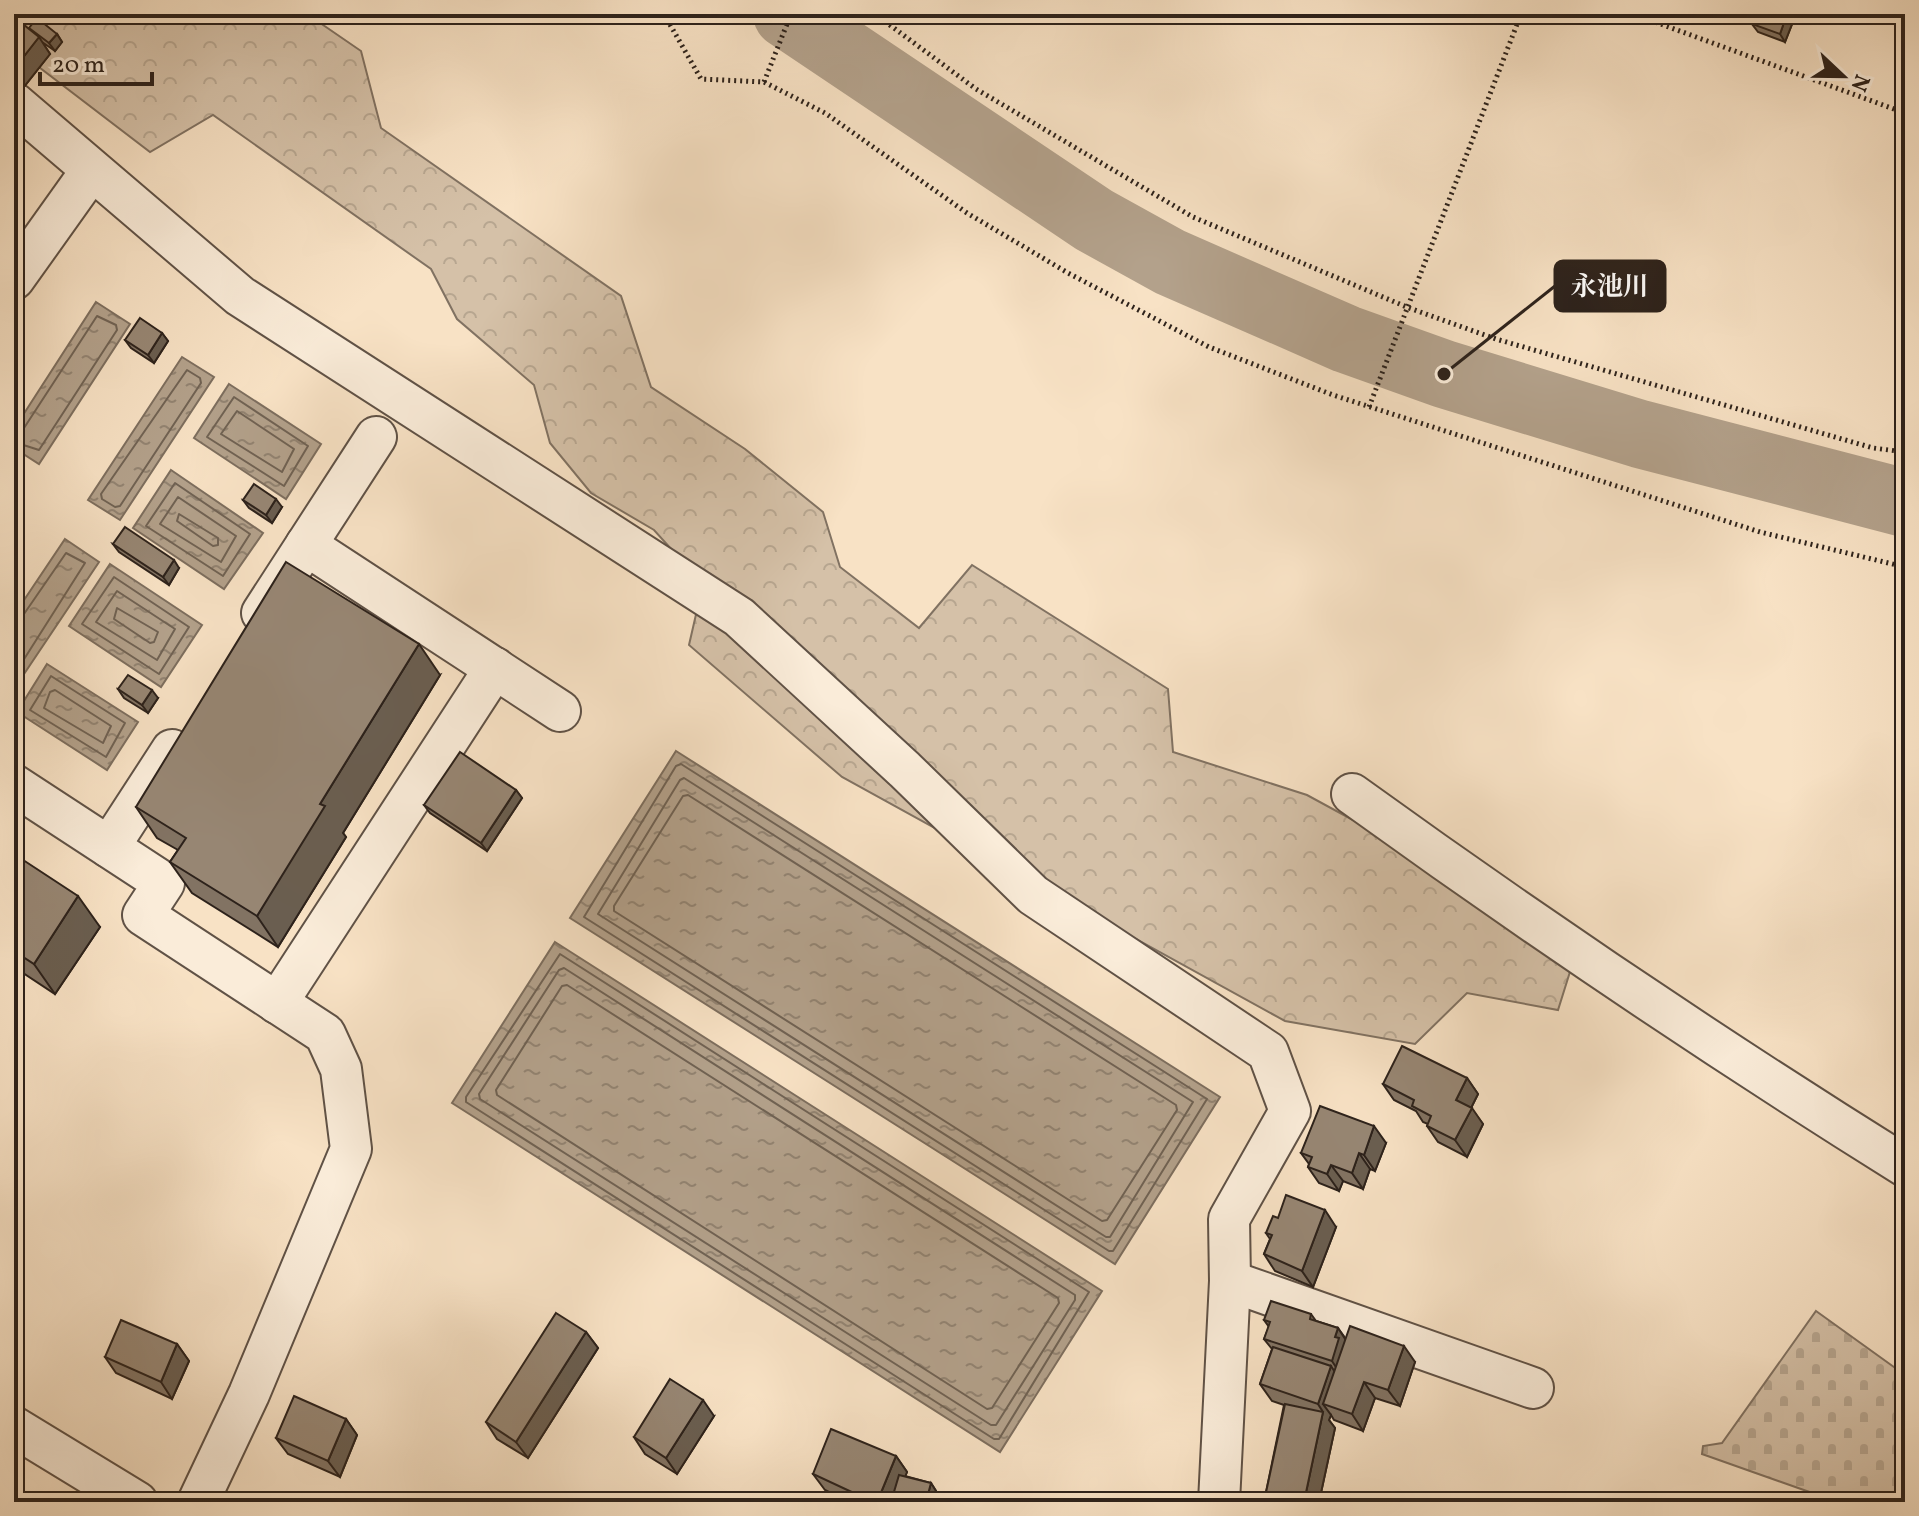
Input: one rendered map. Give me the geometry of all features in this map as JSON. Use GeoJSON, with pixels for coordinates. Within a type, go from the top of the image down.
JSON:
{"type":"FeatureCollection","features":[{"type":"Feature","properties":{"kind":"street"},"geometry":{"type":"LineString","coordinates":[[14,103],[240,296],[739,617],[905,770],[1033,895],[1268,1052],[1290,1111],[1229,1219],[1230,1281],[1219,1502]]}},
{"type":"Feature","properties":{"kind":"street"},"geometry":{"type":"LineString","coordinates":[[14,279],[91,171]]}},
{"type":"Feature","properties":{"kind":"street"},"geometry":{"type":"LineString","coordinates":[[237,650],[376,437]]}},
{"type":"Feature","properties":{"kind":"street"},"geometry":{"type":"LineString","coordinates":[[306,545],[560,711]]}},
{"type":"Feature","properties":{"kind":"street"},"geometry":{"type":"LineString","coordinates":[[277,1003],[495,668]]}},
{"type":"Feature","properties":{"kind":"street"},"geometry":{"type":"LineString","coordinates":[[109,847],[195,716]]}},
{"type":"Feature","properties":{"kind":"street"},"geometry":{"type":"LineString","coordinates":[[14,785],[164,883],[143,915],[325,1034],[341,1069],[351,1149],[249,1394],[198,1502]]}},
{"type":"Feature","properties":{"kind":"street"},"geometry":{"type":"LineString","coordinates":[[1352,794],[1543,932],[1761,1077],[1905,1166]]}},
{"type":"Feature","properties":{"kind":"street"},"geometry":{"type":"LineString","coordinates":[[1230,1281],[1533,1388]]}},
{"type":"Feature","properties":{"kind":"street"},"geometry":{"type":"LineString","coordinates":[[14,1427],[137,1502]]}},
{"type":"Feature","properties":{"kind":"path"},"geometry":{"type":"LineString","coordinates":[[664,14],[701,79],[764,82],[825,113],[967,213],[1068,273],[1209,347],[1369,407],[1760,532],[1905,567]]}},
{"type":"Feature","properties":{"kind":"path"},"geometry":{"type":"LineString","coordinates":[[764,82],[791,14]]}},
{"type":"Feature","properties":{"kind":"path"},"geometry":{"type":"LineString","coordinates":[[875,14],[976,89],[1193,217],[1409,308],[1541,352],[1873,448],[1905,452]]}},
{"type":"Feature","properties":{"kind":"path"},"geometry":{"type":"LineString","coordinates":[[1369,407],[1521,14]]}},
{"type":"Feature","properties":{"kind":"path"},"geometry":{"type":"LineString","coordinates":[[1633,14],[1905,113]]}},
{"type":"Feature","properties":{"kind":"green space"},"geometry":{"type":"Polygon","coordinates":[[[14,14],[307,14],[361,51],[381,128],[621,296],[651,387],[745,449],[823,512],[840,567],[919,628],[972,565],[1168,689],[1173,752],[1307,795],[1579,943],[1558,1010],[1467,993],[1415,1044],[1285,1021],[842,777],[689,645],[703,584],[654,530],[591,493],[550,443],[534,385],[457,319],[431,269],[213,115],[150,152],[14,48],[14,14]]]}},
{"type":"Feature","properties":{"kind":"green space"},"geometry":{"type":"Polygon","coordinates":[[[1816,1311],[1905,1375],[1905,1502],[1817,1502],[1818,1495],[1702,1454],[1703,1446],[1722,1443],[1816,1311]]]}},
{"type":"Feature","properties":{"kind":"water"},"geometry":{"type":"Polygon","coordinates":[[[96,302],[130,324],[39,464],[14,448],[14,429],[96,302]]]}},
{"type":"Feature","properties":{"kind":"water"},"geometry":{"type":"Polygon","coordinates":[[[182,357],[214,377],[120,520],[88,500],[182,357]]]}},
{"type":"Feature","properties":{"kind":"water"},"geometry":{"type":"Polygon","coordinates":[[[229,384],[321,444],[286,499],[194,438],[229,384]]]}},
{"type":"Feature","properties":{"kind":"water"},"geometry":{"type":"Polygon","coordinates":[[[171,470],[263,533],[224,589],[133,528],[171,470]]]}},
{"type":"Feature","properties":{"kind":"water"},"geometry":{"type":"Polygon","coordinates":[[[65,539],[99,562],[14,689],[14,615],[65,539]]]}},
{"type":"Feature","properties":{"kind":"water"},"geometry":{"type":"Polygon","coordinates":[[[110,564],[202,625],[161,687],[69,626],[110,564]]]}},
{"type":"Feature","properties":{"kind":"water"},"geometry":{"type":"Polygon","coordinates":[[[47,664],[138,722],[107,770],[17,712],[47,664]]]}},
{"type":"Feature","properties":{"kind":"water"},"geometry":{"type":"Polygon","coordinates":[[[676,751],[1220,1097],[1115,1264],[570,918],[676,751]]]}},
{"type":"Feature","properties":{"kind":"water"},"geometry":{"type":"Polygon","coordinates":[[[555,942],[1102,1291],[1000,1452],[452,1103],[555,942]]]}},
{"type":"Feature","properties":{"kind":"building"},"geometry":{"type":"Polygon","coordinates":[[[1756,14],[1787,14],[1780,34],[1752,24],[1756,14]]]}},
{"type":"Feature","properties":{"kind":"building"},"geometry":{"type":"Polygon","coordinates":[[[14,17],[39,37],[14,69],[14,17]]]}},
{"type":"Feature","properties":{"kind":"building"},"geometry":{"type":"Polygon","coordinates":[[[37,18],[57,34],[49,43],[29,28],[37,18]]]}},
{"type":"Feature","properties":{"kind":"building"},"geometry":{"type":"Polygon","coordinates":[[[140,318],[162,333],[148,355],[125,340],[140,318]]]}},
{"type":"Feature","properties":{"kind":"building"},"geometry":{"type":"Polygon","coordinates":[[[254,484],[276,499],[266,515],[243,500],[254,484]]]}},
{"type":"Feature","properties":{"kind":"building"},"geometry":{"type":"Polygon","coordinates":[[[125,527],[174,560],[163,577],[113,544],[125,527]]]}},
{"type":"Feature","properties":{"kind":"building"},"geometry":{"type":"Polygon","coordinates":[[[286,562],[419,644],[320,804],[325,806],[257,916],[170,862],[186,838],[136,807],[286,562]]]}},
{"type":"Feature","properties":{"kind":"building"},"geometry":{"type":"Polygon","coordinates":[[[128,675],[152,690],[142,705],[118,689],[128,675]]]}},
{"type":"Feature","properties":{"kind":"building"},"geometry":{"type":"Polygon","coordinates":[[[460,752],[516,790],[481,843],[424,805],[460,752]]]}},
{"type":"Feature","properties":{"kind":"building"},"geometry":{"type":"Polygon","coordinates":[[[14,854],[78,896],[34,964],[14,951],[14,854]]]}},
{"type":"Feature","properties":{"kind":"building"},"geometry":{"type":"Polygon","coordinates":[[[1402,1046],[1467,1078],[1456,1100],[1472,1108],[1455,1140],[1427,1126],[1431,1116],[1412,1106],[1414,1100],[1383,1084],[1402,1046]]]}},
{"type":"Feature","properties":{"kind":"building"},"geometry":{"type":"Polygon","coordinates":[[[1320,1106],[1374,1126],[1364,1155],[1359,1153],[1352,1173],[1331,1165],[1327,1174],[1308,1167],[1312,1157],[1301,1153],[1320,1106]]]}},
{"type":"Feature","properties":{"kind":"building"},"geometry":{"type":"Polygon","coordinates":[[[1286,1195],[1325,1210],[1302,1271],[1264,1254],[1272,1235],[1266,1233],[1273,1216],[1278,1218],[1286,1195]]]}},
{"type":"Feature","properties":{"kind":"building"},"geometry":{"type":"Polygon","coordinates":[[[1271,1301],[1311,1314],[1310,1319],[1338,1328],[1335,1337],[1339,1338],[1332,1361],[1264,1339],[1270,1322],[1264,1320],[1271,1301]]]}},
{"type":"Feature","properties":{"kind":"building"},"geometry":{"type":"Polygon","coordinates":[[[556,1313],[586,1332],[516,1442],[486,1422],[556,1313]]]}},
{"type":"Feature","properties":{"kind":"building"},"geometry":{"type":"Polygon","coordinates":[[[121,1320],[177,1344],[161,1382],[105,1357],[121,1320]]]}},
{"type":"Feature","properties":{"kind":"building"},"geometry":{"type":"Polygon","coordinates":[[[1350,1326],[1404,1346],[1388,1390],[1364,1382],[1352,1414],[1323,1404],[1350,1326]]]}},
{"type":"Feature","properties":{"kind":"building"},"geometry":{"type":"Polygon","coordinates":[[[1273,1347],[1331,1366],[1318,1404],[1260,1384],[1273,1347]]]}},
{"type":"Feature","properties":{"kind":"building"},"geometry":{"type":"Polygon","coordinates":[[[670,1379],[703,1400],[666,1458],[634,1437],[670,1379]]]}},
{"type":"Feature","properties":{"kind":"building"},"geometry":{"type":"Polygon","coordinates":[[[294,1396],[346,1419],[328,1461],[276,1438],[294,1396]]]}},
{"type":"Feature","properties":{"kind":"building"},"geometry":{"type":"Polygon","coordinates":[[[1285,1404],[1323,1412],[1304,1502],[1265,1497],[1285,1404]]]}},
{"type":"Feature","properties":{"kind":"building"},"geometry":{"type":"Polygon","coordinates":[[[831,1429],[896,1456],[878,1500],[872,1498],[871,1501],[813,1474],[831,1429]]]}},
{"type":"Feature","properties":{"kind":"building"},"geometry":{"type":"Polygon","coordinates":[[[899,1475],[931,1483],[926,1502],[891,1502],[899,1475]]]}},
{"type":"Feature","properties":{"kind":"waterway"},"geometry":{"type":"LineString","coordinates":[[787,14],[1094,220],[1170,262],[1346,339],[1444,374],[1640,434],[1905,503]]}},
{"type":"Feature","properties":{"kind":"place","name":"永池川"},"geometry":{"type":"Point","coordinates":[1444,374]}}]}
